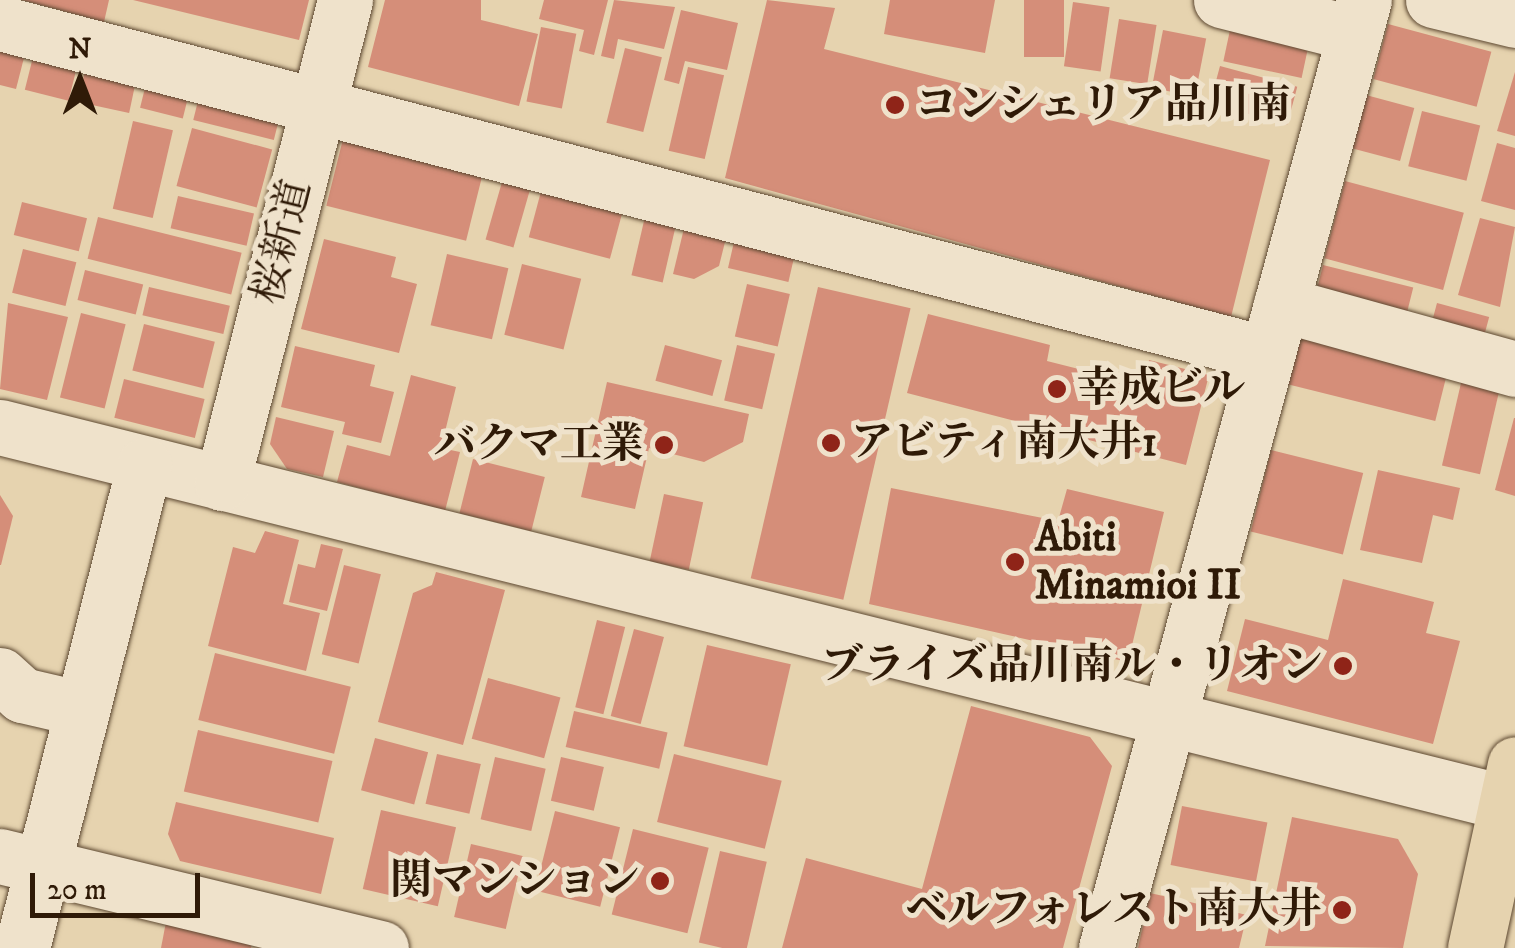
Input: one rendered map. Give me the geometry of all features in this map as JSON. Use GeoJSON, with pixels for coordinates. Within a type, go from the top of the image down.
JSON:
{"type":"FeatureCollection","features":[{"type":"Feature","properties":{"kind":"highway"},"geometry":{"type":"LineString","coordinates":[[1475,948],[1512,791]]}},
{"type":"Feature","properties":{"kind":"street","name":"桜新道"},"geometry":{"type":"LineString","coordinates":[[222,483],[345,0]]}},
{"type":"Feature","properties":{"kind":"street"},"geometry":{"type":"LineString","coordinates":[[1106,948],[1360,17],[1221,0]]}},
{"type":"Feature","properties":{"kind":"street"},"geometry":{"type":"LineString","coordinates":[[1433,0],[1515,20]]}},
{"type":"Feature","properties":{"kind":"street"},"geometry":{"type":"LineString","coordinates":[[0,23],[318,104],[1274,329],[1515,369]]}},
{"type":"Feature","properties":{"kind":"street"},"geometry":{"type":"LineString","coordinates":[[0,427],[1166,718],[1512,791]]}},
{"type":"Feature","properties":{"kind":"street"},"geometry":{"type":"LineString","coordinates":[[22,948],[21,862],[82,709],[144,466]]}},
{"type":"Feature","properties":{"kind":"street"},"geometry":{"type":"LineString","coordinates":[[0,675],[22,695],[82,709]]}},
{"type":"Feature","properties":{"kind":"street"},"geometry":{"type":"LineString","coordinates":[[21,862],[284,937],[381,948]]}},
{"type":"Feature","properties":{"kind":"building"},"geometry":{"type":"Polygon","coordinates":[[[22,0],[109,0],[104,22],[22,0]]]}},
{"type":"Feature","properties":{"kind":"building"},"geometry":{"type":"Polygon","coordinates":[[[133,0],[309,0],[299,40],[133,0]]]}},
{"type":"Feature","properties":{"kind":"building"},"geometry":{"type":"Polygon","coordinates":[[[385,0],[481,0],[481,20],[538,34],[519,106],[368,67],[385,0]]]}},
{"type":"Feature","properties":{"kind":"building"},"geometry":{"type":"Polygon","coordinates":[[[544,0],[608,0],[594,55],[579,51],[584,30],[539,19],[544,0]]]}},
{"type":"Feature","properties":{"kind":"building"},"geometry":{"type":"Polygon","coordinates":[[[614,0],[675,7],[664,49],[618,39],[614,59],[601,56],[614,0]]]}},
{"type":"Feature","properties":{"kind":"building","name":"コンシェリア品川南"},"geometry":{"type":"Polygon","coordinates":[[[767,0],[835,8],[824,49],[1270,160],[1231,317],[725,178],[767,0]]]}},
{"type":"Feature","properties":{"kind":"building"},"geometry":{"type":"Polygon","coordinates":[[[890,0],[995,0],[985,53],[884,34],[890,0]]]}},
{"type":"Feature","properties":{"kind":"building"},"geometry":{"type":"Polygon","coordinates":[[[1024,0],[1064,0],[1064,57],[1024,57],[1024,0]]]}},
{"type":"Feature","properties":{"kind":"building"},"geometry":{"type":"Polygon","coordinates":[[[1073,2],[1110,7],[1101,72],[1064,66],[1073,2]]]}},
{"type":"Feature","properties":{"kind":"building"},"geometry":{"type":"Polygon","coordinates":[[[681,10],[738,23],[727,70],[685,61],[679,84],[664,80],[681,10]]]}},
{"type":"Feature","properties":{"kind":"building"},"geometry":{"type":"Polygon","coordinates":[[[1119,19],[1157,25],[1147,84],[1110,78],[1119,19]]]}},
{"type":"Feature","properties":{"kind":"building"},"geometry":{"type":"Polygon","coordinates":[[[1388,24],[1491,52],[1477,107],[1373,79],[1388,24]]]}},
{"type":"Feature","properties":{"kind":"building"},"geometry":{"type":"Polygon","coordinates":[[[541,27],[576,34],[562,108],[526,102],[541,27]]]}},
{"type":"Feature","properties":{"kind":"building"},"geometry":{"type":"Polygon","coordinates":[[[1163,30],[1206,38],[1195,96],[1152,88],[1163,30]]]}},
{"type":"Feature","properties":{"kind":"building"},"geometry":{"type":"Polygon","coordinates":[[[1230,30],[1308,47],[1302,78],[1223,61],[1230,30]]]}},
{"type":"Feature","properties":{"kind":"building"},"geometry":{"type":"Polygon","coordinates":[[[0,40],[27,46],[16,89],[0,85],[0,40]]]}},
{"type":"Feature","properties":{"kind":"building"},"geometry":{"type":"Polygon","coordinates":[[[625,48],[662,57],[643,132],[606,123],[625,48]]]}},
{"type":"Feature","properties":{"kind":"building"},"geometry":{"type":"Polygon","coordinates":[[[35,49],[79,60],[69,101],[25,90],[35,49]]]}},
{"type":"Feature","properties":{"kind":"building"},"geometry":{"type":"Polygon","coordinates":[[[87,61],[138,72],[129,113],[78,102],[87,61]]]}},
{"type":"Feature","properties":{"kind":"building"},"geometry":{"type":"Polygon","coordinates":[[[1220,66],[1297,87],[1287,124],[1210,104],[1220,66]]]}},
{"type":"Feature","properties":{"kind":"building"},"geometry":{"type":"Polygon","coordinates":[[[688,67],[724,75],[705,159],[669,151],[688,67]]]}},
{"type":"Feature","properties":{"kind":"building"},"geometry":{"type":"Polygon","coordinates":[[[150,68],[193,79],[183,118],[140,108],[150,68]]]}},
{"type":"Feature","properties":{"kind":"building"},"geometry":{"type":"Polygon","coordinates":[[[1515,72],[1515,136],[1497,131],[1515,72]]]}},
{"type":"Feature","properties":{"kind":"building"},"geometry":{"type":"Polygon","coordinates":[[[202,85],[283,105],[274,140],[193,120],[202,85]]]}},
{"type":"Feature","properties":{"kind":"building"},"geometry":{"type":"Polygon","coordinates":[[[1366,95],[1414,108],[1400,161],[1352,148],[1366,95]]]}},
{"type":"Feature","properties":{"kind":"building"},"geometry":{"type":"Polygon","coordinates":[[[1422,111],[1480,126],[1466,181],[1408,166],[1422,111]]]}},
{"type":"Feature","properties":{"kind":"building"},"geometry":{"type":"Polygon","coordinates":[[[133,121],[173,130],[153,218],[113,209],[133,121]]]}},
{"type":"Feature","properties":{"kind":"building"},"geometry":{"type":"Polygon","coordinates":[[[192,128],[272,149],[257,207],[176,186],[192,128]]]}},
{"type":"Feature","properties":{"kind":"building"},"geometry":{"type":"Polygon","coordinates":[[[344,135],[484,170],[466,241],[326,206],[344,135]]]}},
{"type":"Feature","properties":{"kind":"building"},"geometry":{"type":"Polygon","coordinates":[[[1497,143],[1515,148],[1515,210],[1481,201],[1497,143]]]}},
{"type":"Feature","properties":{"kind":"building"},"geometry":{"type":"Polygon","coordinates":[[[504,175],[532,183],[513,247],[486,239],[504,175]]]}},
{"type":"Feature","properties":{"kind":"building"},"geometry":{"type":"Polygon","coordinates":[[[1345,181],[1464,213],[1443,290],[1324,258],[1345,181]]]}},
{"type":"Feature","properties":{"kind":"building"},"geometry":{"type":"Polygon","coordinates":[[[543,184],[624,206],[610,259],[529,237],[543,184]]]}},
{"type":"Feature","properties":{"kind":"building"},"geometry":{"type":"Polygon","coordinates":[[[178,196],[254,214],[247,246],[171,228],[178,196]]]}},
{"type":"Feature","properties":{"kind":"building"},"geometry":{"type":"Polygon","coordinates":[[[22,202],[87,218],[79,251],[14,235],[22,202]]]}},
{"type":"Feature","properties":{"kind":"building"},"geometry":{"type":"Polygon","coordinates":[[[647,208],[678,215],[663,282],[631,275],[647,208]]]}},
{"type":"Feature","properties":{"kind":"building"},"geometry":{"type":"Polygon","coordinates":[[[687,216],[729,226],[719,266],[694,279],[673,274],[687,216]]]}},
{"type":"Feature","properties":{"kind":"building"},"geometry":{"type":"Polygon","coordinates":[[[98,217],[242,253],[231,295],[88,259],[98,217]]]}},
{"type":"Feature","properties":{"kind":"building"},"geometry":{"type":"Polygon","coordinates":[[[1480,218],[1515,227],[1500,307],[1458,295],[1480,218]]]}},
{"type":"Feature","properties":{"kind":"building"},"geometry":{"type":"Polygon","coordinates":[[[737,229],[797,243],[788,282],[728,268],[737,229]]]}},
{"type":"Feature","properties":{"kind":"building"},"geometry":{"type":"Polygon","coordinates":[[[324,239],[396,257],[391,277],[417,284],[399,353],[301,329],[324,239]]]}},
{"type":"Feature","properties":{"kind":"building"},"geometry":{"type":"Polygon","coordinates":[[[23,249],[76,262],[65,306],[12,293],[23,249]]]}},
{"type":"Feature","properties":{"kind":"building"},"geometry":{"type":"Polygon","coordinates":[[[447,254],[508,268],[492,339],[431,325],[447,254]]]}},
{"type":"Feature","properties":{"kind":"building"},"geometry":{"type":"Polygon","coordinates":[[[522,264],[581,279],[564,350],[504,335],[522,264]]]}},
{"type":"Feature","properties":{"kind":"building"},"geometry":{"type":"Polygon","coordinates":[[[1323,265],[1413,287],[1404,325],[1314,303],[1323,265]]]}},
{"type":"Feature","properties":{"kind":"building"},"geometry":{"type":"Polygon","coordinates":[[[85,270],[143,285],[136,315],[78,300],[85,270]]]}},
{"type":"Feature","properties":{"kind":"building"},"geometry":{"type":"Polygon","coordinates":[[[747,284],[790,294],[778,347],[735,337],[747,284]]]}},
{"type":"Feature","properties":{"kind":"building"},"geometry":{"type":"Polygon","coordinates":[[[149,287],[230,306],[223,334],[142,315],[149,287]]]}},
{"type":"Feature","properties":{"kind":"building","name":"アビティ南大井1"},"geometry":{"type":"Polygon","coordinates":[[[818,287],[911,308],[843,600],[751,578],[818,287]]]}},
{"type":"Feature","properties":{"kind":"building"},"geometry":{"type":"Polygon","coordinates":[[[8,303],[68,317],[47,400],[0,389],[8,303]]]}},
{"type":"Feature","properties":{"kind":"building"},"geometry":{"type":"Polygon","coordinates":[[[1437,303],[1489,317],[1481,347],[1429,333],[1437,303]]]}},
{"type":"Feature","properties":{"kind":"building"},"geometry":{"type":"Polygon","coordinates":[[[81,313],[126,324],[105,409],[60,397],[81,313]]]}},
{"type":"Feature","properties":{"kind":"building","name":"幸成ビル"},"geometry":{"type":"Polygon","coordinates":[[[928,314],[1050,345],[1047,361],[1142,385],[1149,360],[1209,375],[1186,465],[907,393],[928,314]]]}},
{"type":"Feature","properties":{"kind":"building"},"geometry":{"type":"Polygon","coordinates":[[[1303,323],[1450,360],[1435,421],[1288,384],[1303,323]]]}},
{"type":"Feature","properties":{"kind":"building"},"geometry":{"type":"Polygon","coordinates":[[[144,324],[215,342],[203,388],[132,371],[144,324]]]}},
{"type":"Feature","properties":{"kind":"building"},"geometry":{"type":"Polygon","coordinates":[[[665,345],[722,360],[712,396],[655,381],[665,345]]]}},
{"type":"Feature","properties":{"kind":"building"},"geometry":{"type":"Polygon","coordinates":[[[737,345],[775,354],[762,409],[724,401],[737,345]]]}},
{"type":"Feature","properties":{"kind":"building"},"geometry":{"type":"Polygon","coordinates":[[[295,346],[375,365],[370,386],[394,392],[381,443],[342,434],[345,422],[281,407],[295,346]]]}},
{"type":"Feature","properties":{"kind":"building"},"geometry":{"type":"Polygon","coordinates":[[[1464,370],[1502,379],[1480,474],[1442,465],[1464,370]]]}},
{"type":"Feature","properties":{"kind":"building"},"geometry":{"type":"Polygon","coordinates":[[[411,375],[456,387],[441,448],[460,452],[445,511],[337,482],[347,445],[390,456],[411,375]]]}},
{"type":"Feature","properties":{"kind":"building"},"geometry":{"type":"Polygon","coordinates":[[[124,379],[205,399],[195,438],[114,418],[124,379]]]}},
{"type":"Feature","properties":{"kind":"building","name":"バクマ工業"},"geometry":{"type":"Polygon","coordinates":[[[607,382],[749,414],[743,442],[704,462],[649,448],[635,509],[581,497],[607,382]]]}},
{"type":"Feature","properties":{"kind":"building"},"geometry":{"type":"Polygon","coordinates":[[[276,417],[334,431],[323,477],[287,469],[270,444],[276,417]]]}},
{"type":"Feature","properties":{"kind":"building"},"geometry":{"type":"Polygon","coordinates":[[[1515,418],[1515,496],[1495,490],[1515,418]]]}},
{"type":"Feature","properties":{"kind":"building"},"geometry":{"type":"Polygon","coordinates":[[[1271,450],[1363,473],[1343,554],[1251,532],[1271,450]]]}},
{"type":"Feature","properties":{"kind":"building"},"geometry":{"type":"Polygon","coordinates":[[[473,459],[545,477],[531,531],[459,513],[473,459]]]}},
{"type":"Feature","properties":{"kind":"building"},"geometry":{"type":"Polygon","coordinates":[[[1378,470],[1460,488],[1453,520],[1433,515],[1422,563],[1360,550],[1378,470]]]}},
{"type":"Feature","properties":{"kind":"building","name":"Abiti Minamioi II"},"geometry":{"type":"Polygon","coordinates":[[[891,488],[1058,521],[1067,489],[1164,512],[1128,662],[869,604],[891,488]]]}},
{"type":"Feature","properties":{"kind":"building"},"geometry":{"type":"Polygon","coordinates":[[[664,494],[703,502],[689,570],[650,561],[664,494]]]}},
{"type":"Feature","properties":{"kind":"building"},"geometry":{"type":"Polygon","coordinates":[[[0,495],[13,516],[1,565],[0,565],[0,495]]]}},
{"type":"Feature","properties":{"kind":"building"},"geometry":{"type":"Polygon","coordinates":[[[265,531],[299,540],[283,604],[320,613],[306,671],[208,646],[233,547],[255,553],[265,531]]]}},
{"type":"Feature","properties":{"kind":"building"},"geometry":{"type":"Polygon","coordinates":[[[321,544],[343,549],[327,611],[289,602],[298,564],[315,568],[321,544]]]}},
{"type":"Feature","properties":{"kind":"building"},"geometry":{"type":"Polygon","coordinates":[[[344,565],[381,574],[359,663],[322,654],[344,565]]]}},
{"type":"Feature","properties":{"kind":"building"},"geometry":{"type":"Polygon","coordinates":[[[436,572],[505,590],[463,745],[378,722],[413,593],[432,585],[436,572]]]}},
{"type":"Feature","properties":{"kind":"building","name":"ブライズ品川南ル・リオン"},"geometry":{"type":"Polygon","coordinates":[[[1343,579],[1434,602],[1426,633],[1460,641],[1433,744],[1227,691],[1245,619],[1328,640],[1343,579]]]}},
{"type":"Feature","properties":{"kind":"building"},"geometry":{"type":"Polygon","coordinates":[[[597,620],[625,627],[603,714],[575,707],[597,620]]]}},
{"type":"Feature","properties":{"kind":"building"},"geometry":{"type":"Polygon","coordinates":[[[634,629],[664,637],[641,724],[611,716],[634,629]]]}},
{"type":"Feature","properties":{"kind":"building"},"geometry":{"type":"Polygon","coordinates":[[[707,645],[791,664],[767,766],[684,746],[707,645]]]}},
{"type":"Feature","properties":{"kind":"building"},"geometry":{"type":"Polygon","coordinates":[[[215,653],[351,687],[334,754],[198,720],[215,653]]]}},
{"type":"Feature","properties":{"kind":"building"},"geometry":{"type":"Polygon","coordinates":[[[488,678],[560,697],[544,758],[472,739],[488,678]]]}},
{"type":"Feature","properties":{"kind":"building"},"geometry":{"type":"Polygon","coordinates":[[[971,706],[1090,737],[1112,766],[1063,948],[782,948],[806,858],[922,889],[971,706]]]}},
{"type":"Feature","properties":{"kind":"building"},"geometry":{"type":"Polygon","coordinates":[[[574,711],[668,733],[659,769],[566,747],[574,711]]]}},
{"type":"Feature","properties":{"kind":"building"},"geometry":{"type":"Polygon","coordinates":[[[198,730],[332,761],[318,822],[184,791],[198,730]]]}},
{"type":"Feature","properties":{"kind":"building"},"geometry":{"type":"Polygon","coordinates":[[[375,738],[428,752],[414,804],[361,790],[375,738]]]}},
{"type":"Feature","properties":{"kind":"building"},"geometry":{"type":"Polygon","coordinates":[[[437,754],[481,764],[469,814],[426,804],[437,754]]]}},
{"type":"Feature","properties":{"kind":"building"},"geometry":{"type":"Polygon","coordinates":[[[674,754],[782,781],[765,849],[657,822],[674,754]]]}},
{"type":"Feature","properties":{"kind":"building"},"geometry":{"type":"Polygon","coordinates":[[[495,757],[546,769],[531,831],[481,819],[495,757]]]}},
{"type":"Feature","properties":{"kind":"building"},"geometry":{"type":"Polygon","coordinates":[[[561,757],[604,767],[594,811],[551,801],[561,757]]]}},
{"type":"Feature","properties":{"kind":"building"},"geometry":{"type":"Polygon","coordinates":[[[176,802],[334,838],[321,894],[180,861],[168,834],[176,802]]]}},
{"type":"Feature","properties":{"kind":"building"},"geometry":{"type":"Polygon","coordinates":[[[1182,806],[1267,823],[1256,881],[1171,865],[1182,806]]]}},
{"type":"Feature","properties":{"kind":"building"},"geometry":{"type":"Polygon","coordinates":[[[381,810],[456,827],[438,906],[363,889],[381,810]]]}},
{"type":"Feature","properties":{"kind":"building"},"geometry":{"type":"Polygon","coordinates":[[[555,811],[620,827],[600,907],[535,891],[555,811]]]}},
{"type":"Feature","properties":{"kind":"building","name":"ベルフォレスト南大井"},"geometry":{"type":"Polygon","coordinates":[[[1292,817],[1398,839],[1418,874],[1403,948],[1265,946],[1292,817]]]}},
{"type":"Feature","properties":{"kind":"building","name":"関マンション"},"geometry":{"type":"Polygon","coordinates":[[[633,829],[709,848],[687,933],[612,914],[633,829]]]}},
{"type":"Feature","properties":{"kind":"building"},"geometry":{"type":"Polygon","coordinates":[[[471,844],[523,856],[506,929],[454,917],[471,844]]]}},
{"type":"Feature","properties":{"kind":"building"},"geometry":{"type":"Polygon","coordinates":[[[720,851],[767,862],[747,948],[699,943],[720,851]]]}},
{"type":"Feature","properties":{"kind":"building"},"geometry":{"type":"Polygon","coordinates":[[[1150,893],[1247,915],[1239,948],[1138,948],[1150,893]]]}},
{"type":"Feature","properties":{"kind":"building"},"geometry":{"type":"Polygon","coordinates":[[[166,922],[252,943],[251,948],[161,948],[166,922]]]}},
{"type":"Feature","properties":{"kind":"place","name":"コンシェリア品川南"},"geometry":{"type":"Point","coordinates":[895,105]}},
{"type":"Feature","properties":{"kind":"place","name":"幸成ビル"},"geometry":{"type":"Point","coordinates":[1057,389]}},
{"type":"Feature","properties":{"kind":"place","name":"アビティ南大井1"},"geometry":{"type":"Point","coordinates":[831,443]}},
{"type":"Feature","properties":{"kind":"place","name":"バクマ工業"},"geometry":{"type":"Point","coordinates":[664,445]}},
{"type":"Feature","properties":{"kind":"place","name":"Abiti Minamioi II"},"geometry":{"type":"Point","coordinates":[1015,562]}},
{"type":"Feature","properties":{"kind":"place","name":"ブライズ品川南ル・リオン"},"geometry":{"type":"Point","coordinates":[1343,666]}},
{"type":"Feature","properties":{"kind":"place","name":"関マンション"},"geometry":{"type":"Point","coordinates":[660,881]}},
{"type":"Feature","properties":{"kind":"place","name":"ベルフォレスト南大井"},"geometry":{"type":"Point","coordinates":[1342,910]}}]}
